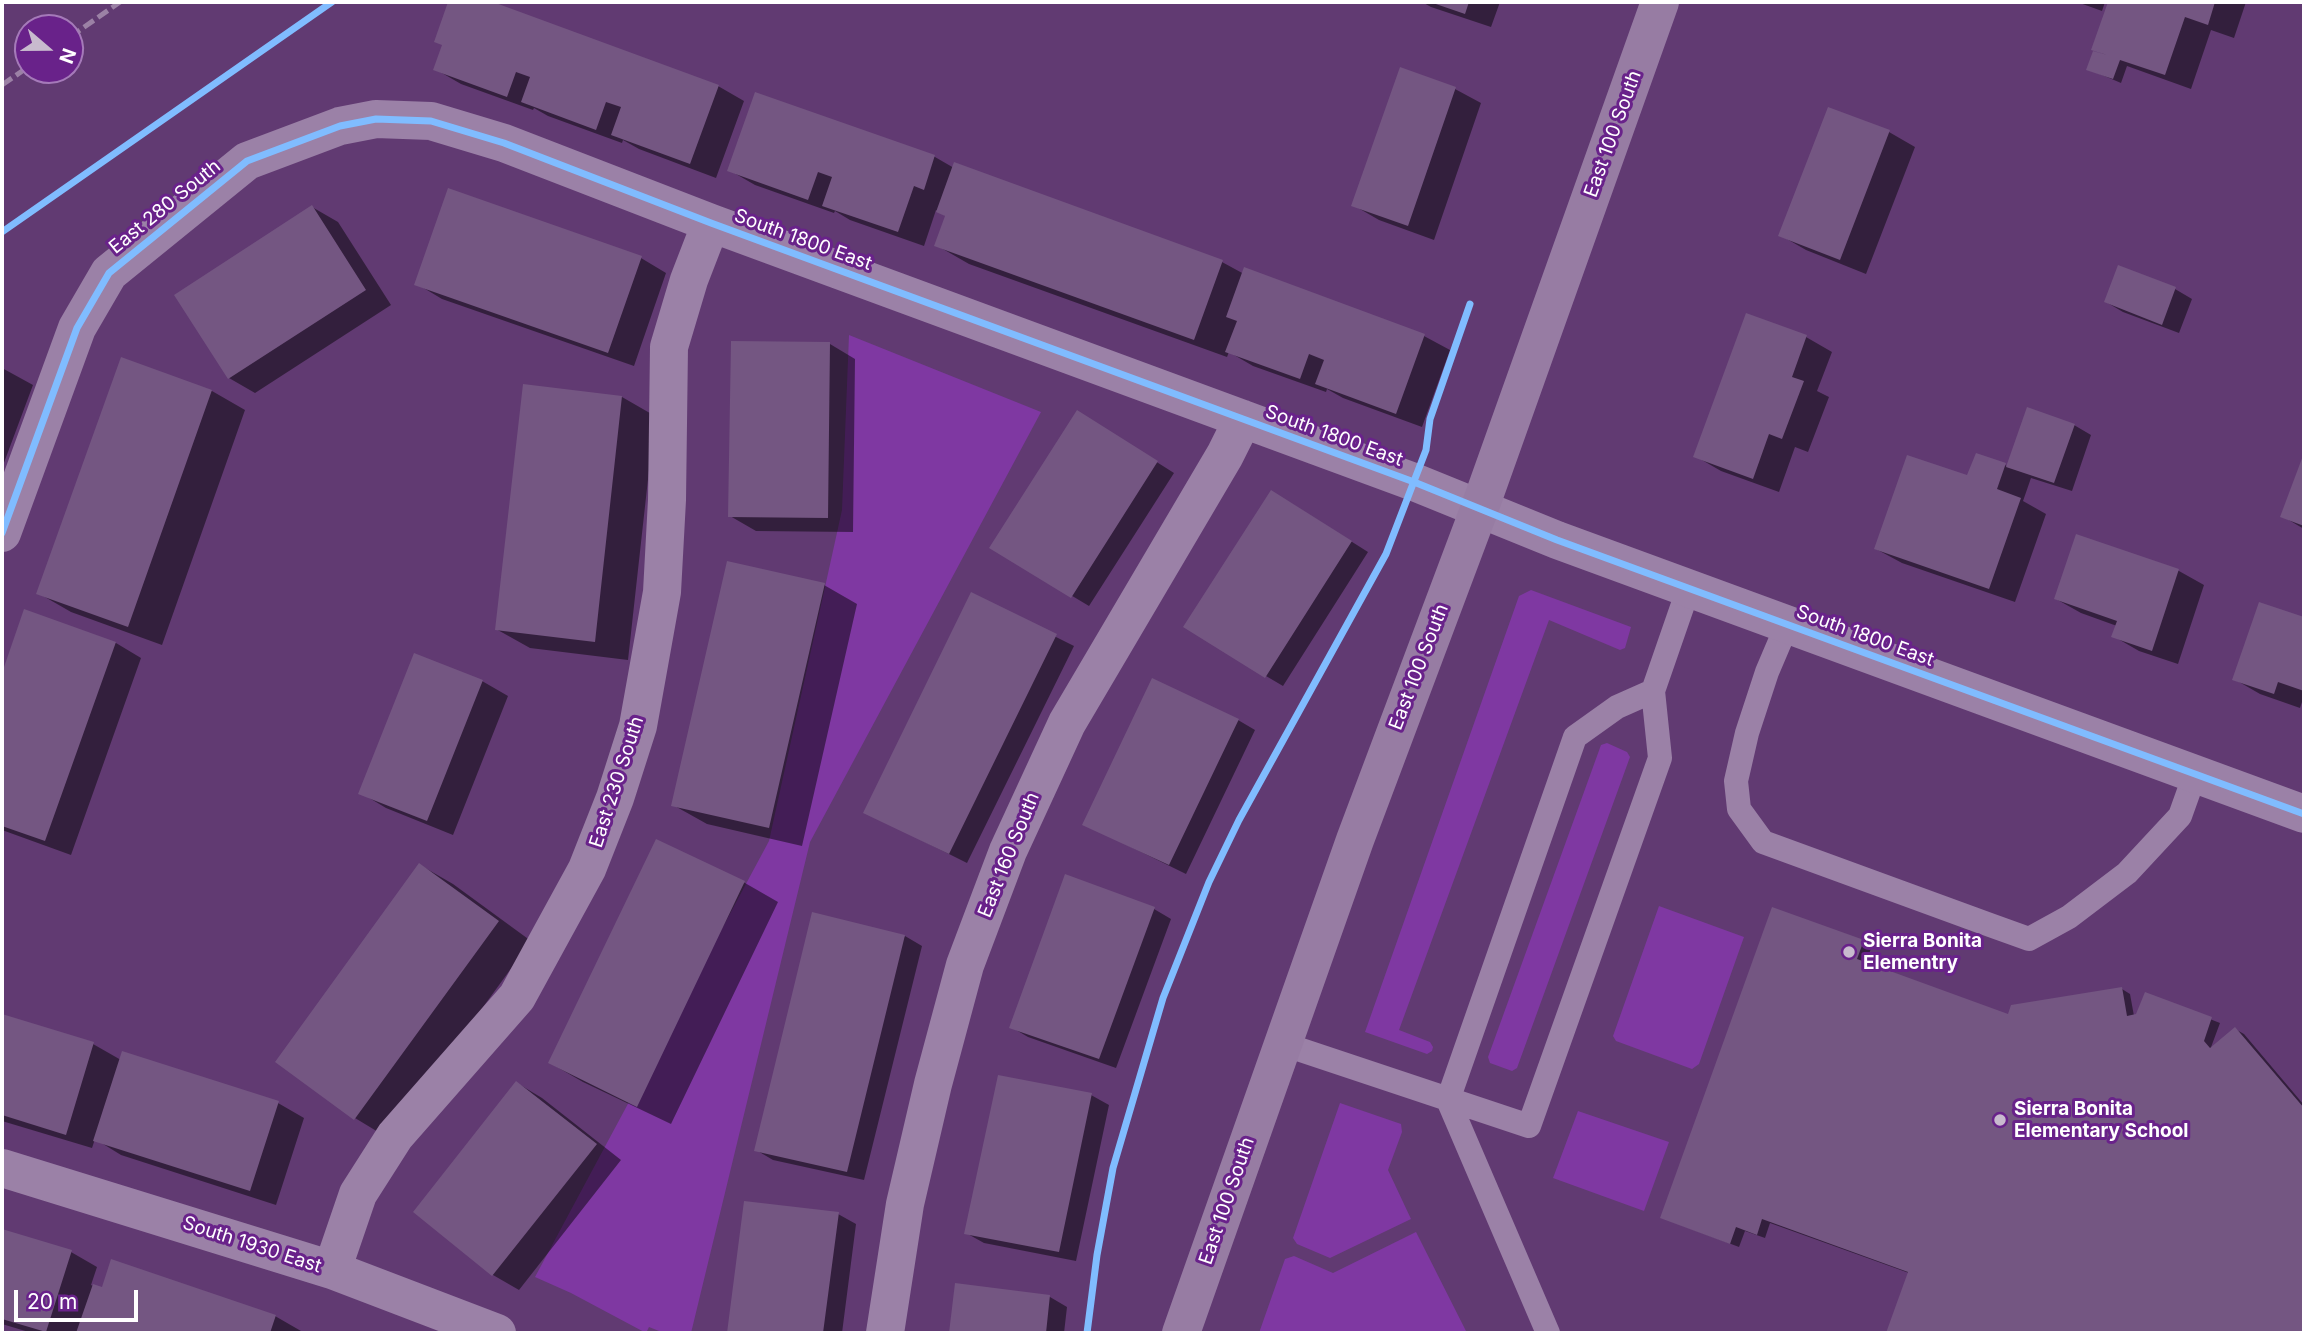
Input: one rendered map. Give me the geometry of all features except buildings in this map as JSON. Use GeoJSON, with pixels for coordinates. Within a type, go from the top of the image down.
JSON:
{"type":"FeatureCollection","features":[{"type":"Feature","properties":{"kind":"street","name":"East 100 South"},"geometry":{"type":"LineString","coordinates":[[1181,1333],[1355,840],[1479,510],[1660,2]]}},
{"type":"Feature","properties":{"kind":"street","name":"East 280 South"},"geometry":{"type":"LineString","coordinates":[[2,533],[77,328],[109,273],[247,161],[340,126],[376,119],[431,121]]}},
{"type":"Feature","properties":{"kind":"street","name":"South 1800 East"},"geometry":{"type":"LineString","coordinates":[[431,121],[503,143],[1414,482],[1479,510],[1787,625],[2304,814]]}},
{"type":"Feature","properties":{"kind":"street","name":"East 230 South"},"geometry":{"type":"LineString","coordinates":[[332,1270],[358,1194],[395,1136],[517,997],[587,869],[615,798],[638,726],[662,592],[667,500],[669,348],[689,280],[711,222]]}},
{"type":"Feature","properties":{"kind":"street","name":"East 160 South"},"geometry":{"type":"LineString","coordinates":[[885,1333],[905,1204],[933,1084],[965,965],[1009,851],[1067,723],[1225,455],[1243,419]]}},
{"type":"Feature","properties":{"kind":"street","name":"South 1930 East"},"geometry":{"type":"LineString","coordinates":[[2,1168],[332,1270],[497,1333]]}},
{"type":"Feature","properties":{"kind":"lane"},"geometry":{"type":"LineString","coordinates":[[1283,1044],[1529,1126],[1660,758],[1653,691],[1689,587]]}},
{"type":"Feature","properties":{"kind":"lane"},"geometry":{"type":"LineString","coordinates":[[1787,625],[1767,671],[1747,733],[1736,781],[1739,809],[1763,842],[1990,926],[2029,939],[2070,917],[2127,873],[2180,816],[2195,774]]}},
{"type":"Feature","properties":{"kind":"lane"},"geometry":{"type":"LineString","coordinates":[[1548,1333],[1448,1100],[1575,737],[1617,707],[1653,691]]}},
{"type":"Feature","properties":{"kind":"shaded area"},"geometry":{"type":"Polygon","coordinates":[[[849,335],[1041,412],[810,842],[691,1333],[664,1333],[649,1327],[646,1333],[535,1277],[769,841],[842,510],[849,335]]]}},
{"type":"Feature","properties":{"kind":"shaded area"},"geometry":{"type":"Polygon","coordinates":[[[1531,590],[1631,627],[1625,648],[1620,650],[1549,620],[1399,1030],[1430,1042],[1432,1051],[1427,1054],[1365,1032],[1519,596],[1531,590]]]}},
{"type":"Feature","properties":{"kind":"shaded area"},"geometry":{"type":"Polygon","coordinates":[[[1607,743],[1627,752],[1630,757],[1517,1068],[1512,1071],[1490,1063],[1488,1057],[1601,745],[1607,743]]]}},
{"type":"Feature","properties":{"kind":"shaded area"},"geometry":{"type":"Polygon","coordinates":[[[1659,906],[1744,937],[1699,1064],[1692,1069],[1616,1041],[1613,1036],[1659,906]]]}},
{"type":"Feature","properties":{"kind":"shaded area"},"geometry":{"type":"Polygon","coordinates":[[[1340,1103],[1401,1124],[1402,1132],[1388,1170],[1411,1219],[1330,1258],[1297,1244],[1293,1238],[1340,1103]]]}},
{"type":"Feature","properties":{"kind":"shaded area"},"geometry":{"type":"Polygon","coordinates":[[[1578,1111],[1669,1142],[1644,1211],[1553,1178],[1578,1111]]]}},
{"type":"Feature","properties":{"kind":"shaded area"},"geometry":{"type":"Polygon","coordinates":[[[1416,1232],[1467,1333],[1259,1333],[1285,1259],[1294,1256],[1333,1273],[1416,1232]]]}},
{"type":"Feature","properties":{"kind":"railway"},"geometry":{"type":"LineString","coordinates":[[84,27],[120,2]]}},
{"type":"Feature","properties":{"kind":"railway"},"geometry":{"type":"LineString","coordinates":[[2,85],[14,77]]}},
{"type":"Feature","properties":{"kind":"cycle path"},"geometry":{"type":"LineString","coordinates":[[2,232],[332,2]]}},
{"type":"Feature","properties":{"kind":"cycle path"},"geometry":{"type":"LineString","coordinates":[[2,533],[77,328],[109,273],[247,161],[340,126],[376,119],[431,121],[504,143],[711,223],[1414,482],[1557,540],[2304,814]]}},
{"type":"Feature","properties":{"kind":"cycle path"},"geometry":{"type":"LineString","coordinates":[[1087,1333],[1097,1255],[1113,1168],[1163,998],[1209,882],[1239,820],[1386,554],[1426,450],[1430,419],[1470,304]]}},
{"type":"Feature","properties":{"kind":"place","name":"Sierra Bonita Elementry"},"geometry":{"type":"Point","coordinates":[1849,952]}},
{"type":"Feature","properties":{"kind":"place","name":"Sierra Bonita Elementary School"},"geometry":{"type":"Point","coordinates":[2000,1120]}}]}
